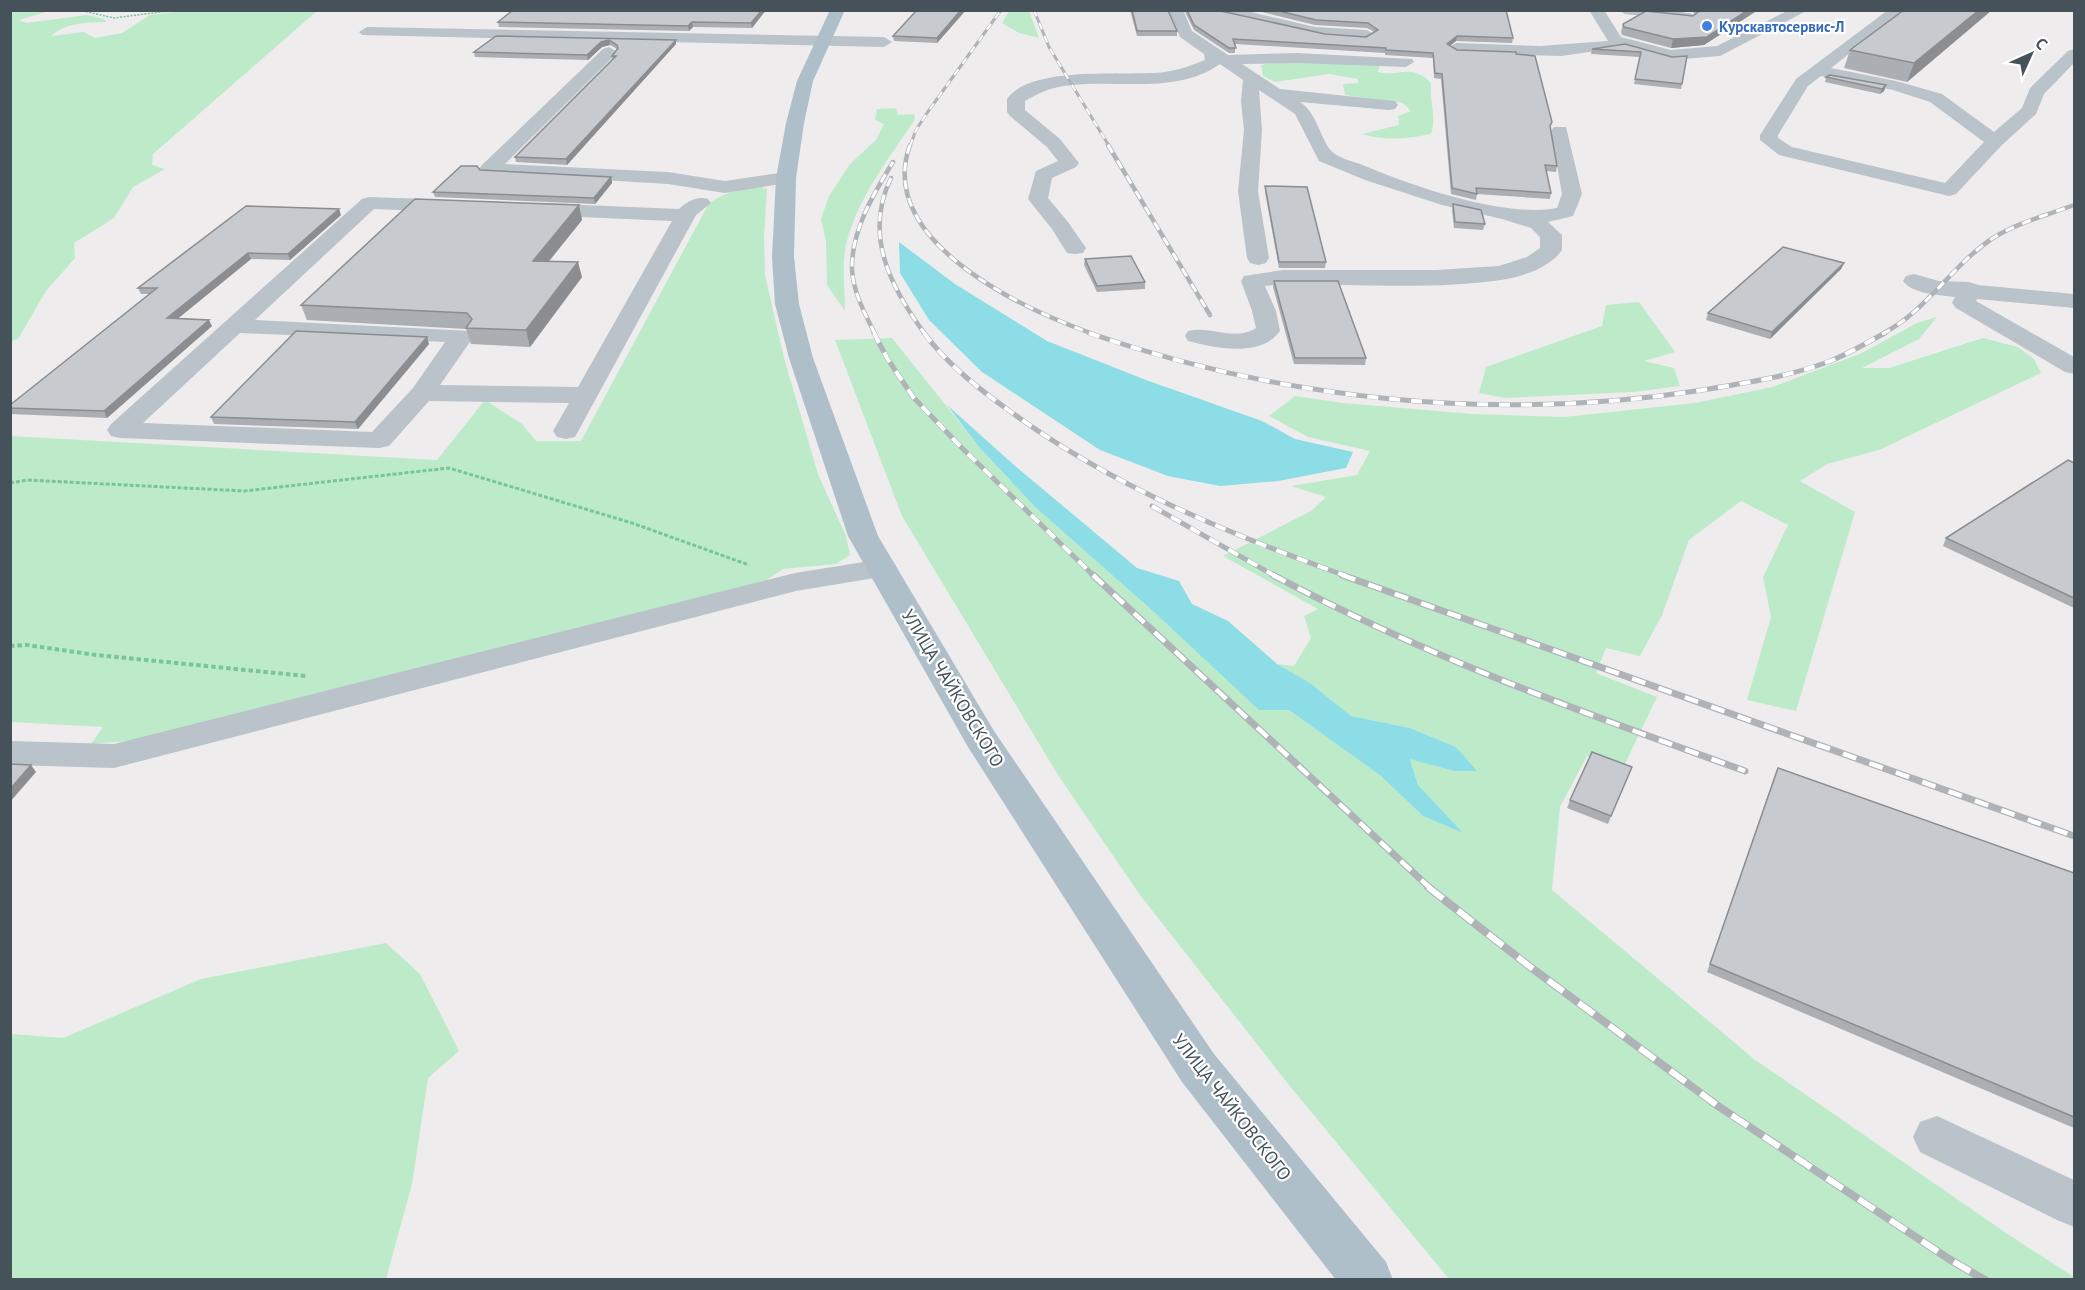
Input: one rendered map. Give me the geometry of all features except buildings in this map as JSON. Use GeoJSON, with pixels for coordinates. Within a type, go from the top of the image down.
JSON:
{"type":"FeatureCollection","features":[{"type":"Feature","properties":{"kind":"main road","name":"УЛИЦА ЧАЙКОВСКОГО"},"geometry":{"type":"LineString","coordinates":[[830,25],[805,81],[795,123],[786,178],[783,257],[787,304],[801,358],[863,536],[981,738],[1198,1068],[1368,1280]]}},
{"type":"Feature","properties":{"kind":"street"},"geometry":{"type":"LineString","coordinates":[[1175,10],[1185,34],[1302,111],[1326,157],[1372,176],[1449,201],[1508,214],[1538,224],[1551,235],[1551,250],[1535,262],[1500,273],[1425,277],[1283,277],[1252,281],[1264,311],[1268,331],[1259,338],[1237,343],[1197,336]]}},
{"type":"Feature","properties":{"kind":"street"},"geometry":{"type":"LineString","coordinates":[[1221,10],[1315,32],[1367,35]]}},
{"type":"Feature","properties":{"kind":"street"},"geometry":{"type":"LineString","coordinates":[[1596,10],[1619,42]]}},
{"type":"Feature","properties":{"kind":"street"},"geometry":{"type":"LineString","coordinates":[[1625,10],[1696,14]]}},
{"type":"Feature","properties":{"kind":"street"},"geometry":{"type":"LineString","coordinates":[[1456,48],[1584,50],[1619,42],[1671,55],[1720,51],[1801,10]]}},
{"type":"Feature","properties":{"kind":"street"},"geometry":{"type":"LineString","coordinates":[[1898,10],[1802,83],[1769,135],[1769,141],[1786,151],[1949,190],[1995,141],[2030,111],[2036,92],[2074,54]]}},
{"type":"Feature","properties":{"kind":"street"},"geometry":{"type":"LineString","coordinates":[[1669,30],[1696,14]]}},
{"type":"Feature","properties":{"kind":"street"},"geometry":{"type":"LineString","coordinates":[[367,32],[830,25],[884,42]]}},
{"type":"Feature","properties":{"kind":"street"},"geometry":{"type":"LineString","coordinates":[[609,52],[489,169],[668,178],[725,187],[786,178]]}},
{"type":"Feature","properties":{"kind":"street"},"geometry":{"type":"LineString","coordinates":[[1218,56],[1406,62]]}},
{"type":"Feature","properties":{"kind":"street"},"geometry":{"type":"LineString","coordinates":[[1075,248],[1061,226],[1038,198],[1043,175],[1069,163],[1065,152],[1035,130],[1016,112],[1016,99],[1029,89],[1047,82],[1161,79],[1186,75],[1213,62],[1218,56]]}},
{"type":"Feature","properties":{"kind":"street"},"geometry":{"type":"LineString","coordinates":[[1819,71],[1896,86],[1936,98],[1995,141]]}},
{"type":"Feature","properties":{"kind":"street"},"geometry":{"type":"LineString","coordinates":[[1252,78],[1250,101],[1253,130],[1248,191],[1258,258]]}},
{"type":"Feature","properties":{"kind":"street"},"geometry":{"type":"LineString","coordinates":[[1275,93],[1332,101],[1389,105]]}},
{"type":"Feature","properties":{"kind":"street"},"geometry":{"type":"LineString","coordinates":[[1508,214],[1541,217],[1566,212],[1572,194],[1560,131]]}},
{"type":"Feature","properties":{"kind":"street"},"geometry":{"type":"LineString","coordinates":[[566,431],[688,211],[725,187]]}},
{"type":"Feature","properties":{"kind":"street"},"geometry":{"type":"LineString","coordinates":[[235,326],[462,336],[422,393],[379,440],[120,430],[369,203],[475,207]]}},
{"type":"Feature","properties":{"kind":"street"},"geometry":{"type":"LineString","coordinates":[[510,208],[686,215]]}},
{"type":"Feature","properties":{"kind":"street"},"geometry":{"type":"LineString","coordinates":[[1914,281],[1937,288],[2074,300]]}},
{"type":"Feature","properties":{"kind":"street"},"geometry":{"type":"LineString","coordinates":[[1969,290],[1964,303],[2074,368]]}},
{"type":"Feature","properties":{"kind":"street"},"geometry":{"type":"LineString","coordinates":[[422,393],[586,395]]}},
{"type":"Feature","properties":{"kind":"street"},"geometry":{"type":"LineString","coordinates":[[10,753],[114,756],[795,582],[882,568]]}},
{"type":"Feature","properties":{"kind":"street"},"geometry":{"type":"LineString","coordinates":[[1937,1137],[2074,1204]]}},
{"type":"Feature","properties":{"kind":"path"},"geometry":{"type":"LineString","coordinates":[[79,10],[114,18],[176,10]]}},
{"type":"Feature","properties":{"kind":"path"},"geometry":{"type":"LineString","coordinates":[[10,483],[27,480],[244,491],[449,468],[632,523],[795,582]]}},
{"type":"Feature","properties":{"kind":"path"},"geometry":{"type":"LineString","coordinates":[[10,646],[27,645],[96,655],[309,676]]}},
{"type":"Feature","properties":{"kind":"green space"},"geometry":{"type":"Polygon","coordinates":[[[11,10],[49,11],[19,20],[26,23],[87,15],[104,19],[106,22],[84,23],[63,28],[51,36],[84,32],[95,38],[122,33],[150,15],[184,11],[317,11],[153,154],[152,165],[165,169],[133,187],[114,218],[74,243],[75,258],[46,291],[18,339],[11,341],[11,10]]]}},
{"type":"Feature","properties":{"kind":"green space"},"geometry":{"type":"Polygon","coordinates":[[[1009,11],[1029,11],[1039,38],[1019,33],[1002,23],[1009,11]]]}},
{"type":"Feature","properties":{"kind":"green space"},"geometry":{"type":"Polygon","coordinates":[[[1277,62],[1380,65],[1378,72],[1418,74],[1431,83],[1433,128],[1431,134],[1379,138],[1362,134],[1399,125],[1398,116],[1411,111],[1403,103],[1345,95],[1343,84],[1358,83],[1358,79],[1329,74],[1275,82],[1263,76],[1261,65],[1277,62]]]}},
{"type":"Feature","properties":{"kind":"green space"},"geometry":{"type":"Polygon","coordinates":[[[896,108],[898,115],[914,114],[915,119],[867,192],[852,224],[844,258],[845,311],[827,285],[826,241],[821,219],[829,196],[850,164],[876,140],[884,124],[875,120],[877,109],[896,108]]]}},
{"type":"Feature","properties":{"kind":"green space"},"geometry":{"type":"Polygon","coordinates":[[[760,187],[767,189],[764,235],[765,275],[784,358],[818,474],[846,536],[850,555],[836,564],[783,569],[765,581],[139,740],[91,744],[103,727],[11,722],[10,436],[437,460],[485,400],[522,424],[536,441],[581,441],[708,205],[726,194],[760,187]]]}},
{"type":"Feature","properties":{"kind":"green space"},"geometry":{"type":"Polygon","coordinates":[[[1639,302],[1675,352],[1644,361],[1674,368],[1680,386],[1634,392],[1505,398],[1479,393],[1486,367],[1602,326],[1606,305],[1639,302]]]}},
{"type":"Feature","properties":{"kind":"green space"},"geometry":{"type":"Polygon","coordinates":[[[1937,317],[1919,339],[1862,368],[1889,368],[1983,338],[2018,347],[2034,359],[2041,373],[1879,450],[1827,464],[1800,481],[1855,512],[1796,711],[1747,700],[1771,617],[1763,577],[1788,525],[1741,501],[1689,540],[1662,615],[1640,656],[1606,648],[1596,673],[1657,697],[1623,768],[1587,756],[1560,807],[1552,890],[1754,1059],[2074,1279],[1449,1279],[1289,1085],[1140,895],[1058,775],[902,516],[835,340],[892,338],[979,447],[1035,507],[1259,709],[1289,710],[1381,776],[1423,816],[1461,832],[1418,785],[1410,758],[1454,771],[1476,771],[1456,747],[1410,728],[1351,716],[1310,683],[1277,664],[1294,666],[1311,638],[1304,616],[1318,609],[1223,556],[1311,511],[1326,497],[1291,486],[1357,475],[1370,451],[1308,437],[1269,416],[1295,396],[1343,403],[1473,414],[1564,417],[1695,403],[1772,387],[1860,354],[1917,323],[1937,317]]]}},
{"type":"Feature","properties":{"kind":"green space"},"geometry":{"type":"Polygon","coordinates":[[[386,943],[420,974],[459,1051],[428,1078],[412,1184],[386,1279],[11,1279],[11,1034],[63,1038],[201,979],[386,943]]]}},
{"type":"Feature","properties":{"kind":"water"},"geometry":{"type":"Polygon","coordinates":[[[899,242],[955,284],[1047,341],[1146,380],[1262,421],[1295,439],[1353,452],[1346,468],[1278,481],[1220,486],[1168,476],[1100,450],[982,372],[929,320],[900,273],[899,242]]]}},
{"type":"Feature","properties":{"kind":"water"},"geometry":{"type":"Polygon","coordinates":[[[947,405],[1014,465],[1137,568],[1179,581],[1192,604],[1228,621],[1277,664],[1310,683],[1351,716],[1410,728],[1456,747],[1477,771],[1454,771],[1410,759],[1418,785],[1463,833],[1423,816],[1381,776],[1289,710],[1259,710],[1154,612],[1035,507],[979,447],[947,405]]]}},
{"type":"Feature","properties":{"kind":"railway"},"geometry":{"type":"LineString","coordinates":[[910,146],[916,130],[927,113],[1001,10]]}},
{"type":"Feature","properties":{"kind":"railway"},"geometry":{"type":"LineString","coordinates":[[1034,10],[1049,47],[1109,146]]}},
{"type":"Feature","properties":{"kind":"railway"},"geometry":{"type":"LineString","coordinates":[[910,145],[905,180],[914,212],[934,240],[962,266],[995,289],[1064,323],[1093,334]]}},
{"type":"Feature","properties":{"kind":"railway"},"geometry":{"type":"LineString","coordinates":[[1108,145],[1210,315]]}},
{"type":"Feature","properties":{"kind":"railway"},"geometry":{"type":"LineString","coordinates":[[875,334],[860,303],[855,286],[852,269],[853,255],[855,241],[865,213],[893,162]]}},
{"type":"Feature","properties":{"kind":"railway"},"geometry":{"type":"LineString","coordinates":[[891,178],[883,199],[880,240],[885,260],[901,298],[925,334]]}},
{"type":"Feature","properties":{"kind":"railway"},"geometry":{"type":"LineString","coordinates":[[1882,334],[1912,314],[1965,261],[1993,238],[2022,224],[2074,205]]}},
{"type":"Feature","properties":{"kind":"railway"},"geometry":{"type":"LineString","coordinates":[[874,333],[887,358],[913,397],[1094,576]]}},
{"type":"Feature","properties":{"kind":"railway"},"geometry":{"type":"LineString","coordinates":[[924,333],[964,376],[1050,439],[1090,463],[1172,506],[1215,525],[1346,576]]}},
{"type":"Feature","properties":{"kind":"railway"},"geometry":{"type":"LineString","coordinates":[[1089,333],[1162,356],[1237,375],[1313,389],[1389,399],[1466,404],[1543,404],[1620,400],[1761,380],[1825,363],[1885,333]]}},
{"type":"Feature","properties":{"kind":"railway"},"geometry":{"type":"LineString","coordinates":[[1152,506],[1275,576]]}},
{"type":"Feature","properties":{"kind":"railway"},"geometry":{"type":"LineString","coordinates":[[1093,575],[1430,888]]}},
{"type":"Feature","properties":{"kind":"railway"},"geometry":{"type":"LineString","coordinates":[[1273,575],[1388,632],[1505,682],[1745,771]]}},
{"type":"Feature","properties":{"kind":"railway"},"geometry":{"type":"LineString","coordinates":[[1342,575],[2074,836]]}},
{"type":"Feature","properties":{"kind":"railway"},"geometry":{"type":"LineString","coordinates":[[1428,887],[1529,966],[1718,1106],[1949,1259],[1985,1280]]}},
{"type":"Feature","properties":{"kind":"place","name":"Курскавтосервис-Л"},"geometry":{"type":"Point","coordinates":[1707,26]}}]}
